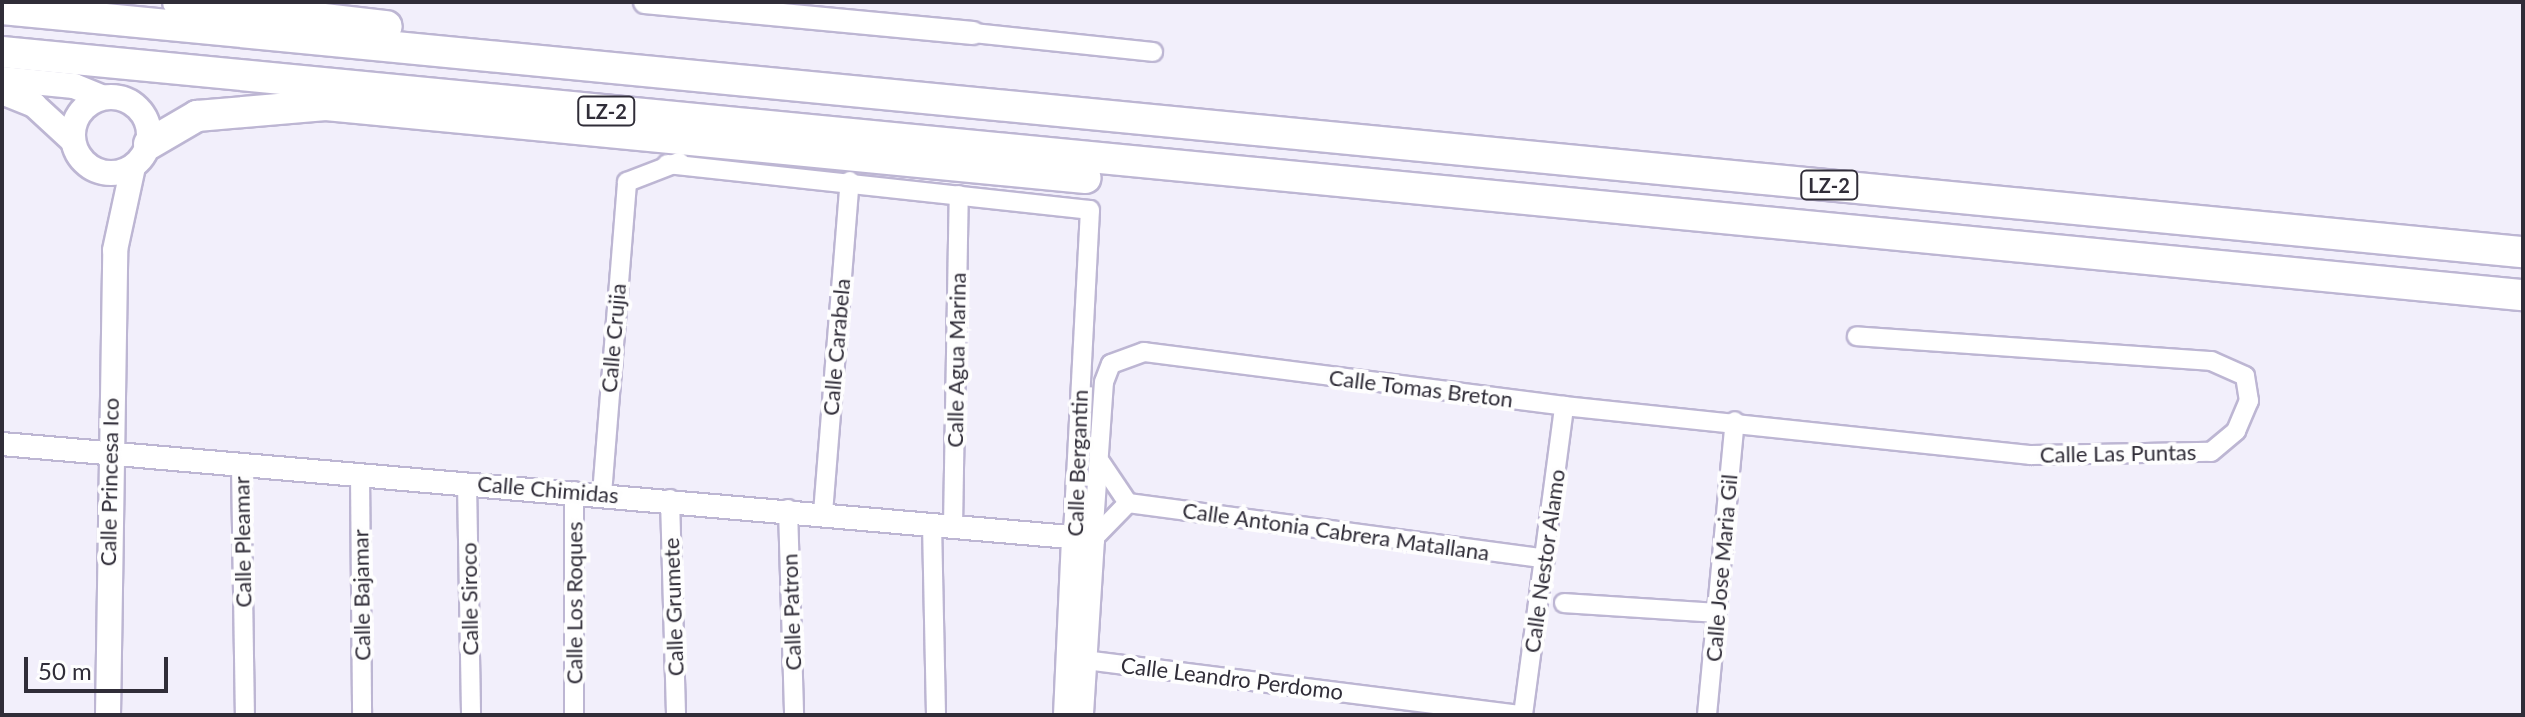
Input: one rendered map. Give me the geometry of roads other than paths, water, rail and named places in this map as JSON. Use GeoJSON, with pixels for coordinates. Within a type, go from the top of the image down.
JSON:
{"type":"FeatureCollection","features":[{"type":"Feature","properties":{"kind":"highway","name":"LZ-2"},"geometry":{"type":"LineString","coordinates":[[178,2],[314,16],[463,37],[529,59]]}},
{"type":"Feature","properties":{"kind":"highway","name":"LZ-2"},"geometry":{"type":"LineString","coordinates":[[266,2],[314,16]]}},
{"type":"Feature","properties":{"kind":"highway","name":"LZ-2"},"geometry":{"type":"LineString","coordinates":[[2,9],[2523,252]]}},
{"type":"Feature","properties":{"kind":"highway","name":"LZ-2"},"geometry":{"type":"LineString","coordinates":[[2,52],[1210,172],[2523,295]]}},
{"type":"Feature","properties":{"kind":"highway","name":"LZ-2"},"geometry":{"type":"LineString","coordinates":[[141,155],[197,116],[326,105],[860,171],[1129,180],[1210,172]]}},
{"type":"Feature","properties":{"kind":"main road"},"geometry":{"type":"LineString","coordinates":[[2,79],[74,86],[101,97],[124,98],[142,111],[141,155],[97,170],[73,141],[34,105],[2,92]]}},
{"type":"Feature","properties":{"kind":"main road"},"geometry":{"type":"LineString","coordinates":[[73,141],[82,109],[101,97]]}},
{"type":"Feature","properties":{"kind":"main road","name":"Calle Princesa Ico"},"geometry":{"type":"LineString","coordinates":[[115,250],[141,155]]}},
{"type":"Feature","properties":{"kind":"main road","name":"Calle Princesa Ico"},"geometry":{"type":"LineString","coordinates":[[97,170],[109,196],[115,250],[109,453],[108,715]]}},
{"type":"Feature","properties":{"kind":"street"},"geometry":{"type":"LineString","coordinates":[[645,2],[1153,52]]}},
{"type":"Feature","properties":{"kind":"street"},"geometry":{"type":"LineString","coordinates":[[667,164],[699,157],[860,171],[959,195]]}},
{"type":"Feature","properties":{"kind":"street"},"geometry":{"type":"LineString","coordinates":[[667,164],[860,171]]}},
{"type":"Feature","properties":{"kind":"street","name":"Calle Crujia"},"geometry":{"type":"LineString","coordinates":[[602,494],[627,182],[667,164]]}},
{"type":"Feature","properties":{"kind":"street","name":"Calle Carabela"},"geometry":{"type":"LineString","coordinates":[[823,513],[860,171]]}},
{"type":"Feature","properties":{"kind":"street","name":"Calle Bergantin"},"geometry":{"type":"LineString","coordinates":[[959,195],[1090,210],[1083,538],[1065,715]]}},
{"type":"Feature","properties":{"kind":"street","name":"Calle Agua Marina"},"geometry":{"type":"LineString","coordinates":[[936,715],[942,525],[959,195]]}},
{"type":"Feature","properties":{"kind":"street","name":"Calle Las Puntas"},"geometry":{"type":"LineString","coordinates":[[1735,421],[2031,455],[2188,454],[2227,442],[2249,401],[2245,376],[2211,361],[1857,336]]}},
{"type":"Feature","properties":{"kind":"street","name":"Calle Tomas Breton"},"geometry":{"type":"LineString","coordinates":[[1099,454],[1111,364],[1144,352],[1564,406],[1735,421]]}},
{"type":"Feature","properties":{"kind":"street","name":"Calle Nestor Alamo"},"geometry":{"type":"LineString","coordinates":[[1522,715],[1564,406]]}},
{"type":"Feature","properties":{"kind":"street","name":"Calle Jose Maria Gil"},"geometry":{"type":"LineString","coordinates":[[1707,715],[1735,421]]}},
{"type":"Feature","properties":{"kind":"street","name":"Calle Chimidas"},"geometry":{"type":"LineString","coordinates":[[2,444],[788,509],[1083,538]]}},
{"type":"Feature","properties":{"kind":"street"},"geometry":{"type":"LineString","coordinates":[[1082,715],[1085,660],[1083,538],[1099,454]]}},
{"type":"Feature","properties":{"kind":"street"},"geometry":{"type":"LineString","coordinates":[[1083,538],[1128,503],[1104,473],[1099,454]]}},
{"type":"Feature","properties":{"kind":"street","name":"Calle Pleamar"},"geometry":{"type":"LineString","coordinates":[[241,465],[245,715]]}},
{"type":"Feature","properties":{"kind":"street","name":"Calle Bajamar"},"geometry":{"type":"LineString","coordinates":[[360,474],[362,715]]}},
{"type":"Feature","properties":{"kind":"street","name":"Calle Siroco"},"geometry":{"type":"LineString","coordinates":[[467,483],[471,715]]}},
{"type":"Feature","properties":{"kind":"street","name":"Calle Los Roques"},"geometry":{"type":"LineString","coordinates":[[574,491],[574,715]]}},
{"type":"Feature","properties":{"kind":"street","name":"Calle Grumete"},"geometry":{"type":"LineString","coordinates":[[670,499],[676,715]]}},
{"type":"Feature","properties":{"kind":"street","name":"Calle Antonia Cabrera Matallana"},"geometry":{"type":"LineString","coordinates":[[1128,503],[1545,559]]}},
{"type":"Feature","properties":{"kind":"street","name":"Calle Patron"},"geometry":{"type":"LineString","coordinates":[[788,509],[794,715]]}},
{"type":"Feature","properties":{"kind":"street"},"geometry":{"type":"LineString","coordinates":[[1564,603],[1717,613]]}},
{"type":"Feature","properties":{"kind":"street","name":"Calle Leandro Perdomo"},"geometry":{"type":"LineString","coordinates":[[1085,660],[1522,715]]}}]}
